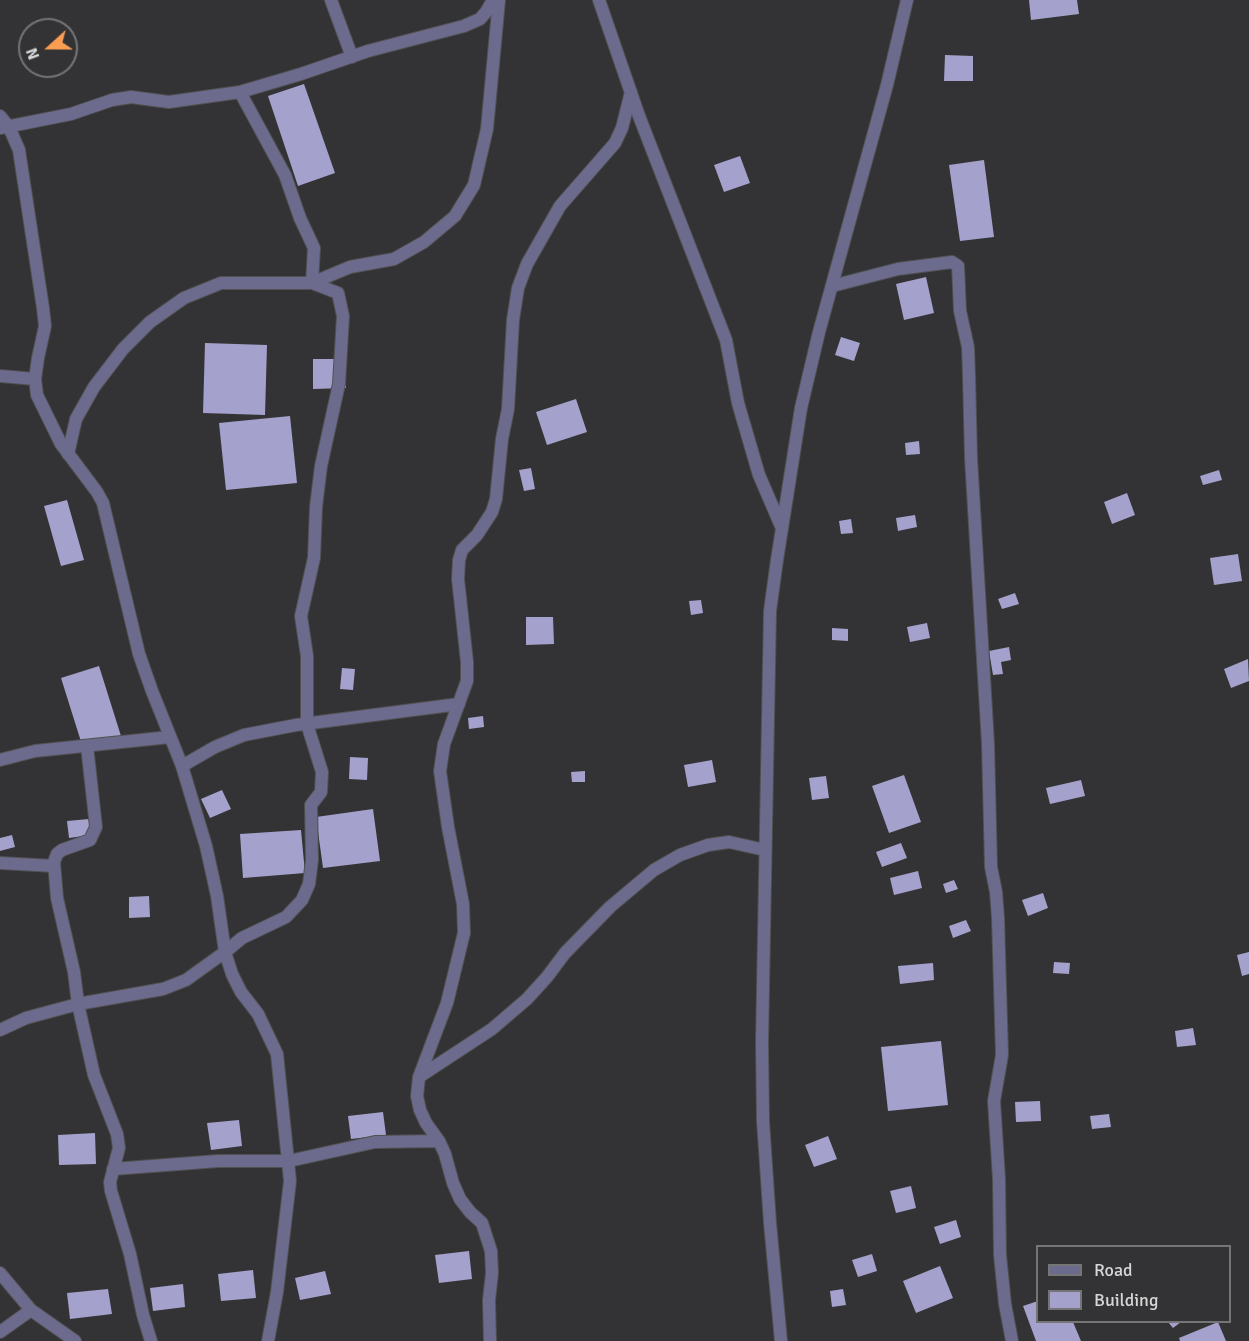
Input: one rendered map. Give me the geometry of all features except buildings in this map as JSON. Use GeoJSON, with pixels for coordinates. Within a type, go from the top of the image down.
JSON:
{"type":"FeatureCollection","features":[{"type":"Feature","properties":{"kind":"street"},"geometry":{"type":"LineString","coordinates":[[331,0],[352,57]]}},
{"type":"Feature","properties":{"kind":"street"},"geometry":{"type":"LineString","coordinates":[[5,127],[71,114],[112,100],[131,97],[176,101],[240,92],[472,23],[486,12],[493,0]]}},
{"type":"Feature","properties":{"kind":"street"},"geometry":{"type":"LineString","coordinates":[[312,283],[350,267],[394,259],[424,242],[455,216],[474,185],[487,129],[499,0]]}},
{"type":"Feature","properties":{"kind":"street"},"geometry":{"type":"LineString","coordinates":[[599,0],[631,92],[726,340],[738,403],[759,475],[782,527]]}},
{"type":"Feature","properties":{"kind":"street"},"geometry":{"type":"LineString","coordinates":[[781,1341],[763,1121],[762,986],[770,611],[801,408],[819,332],[887,85],[907,0]]}},
{"type":"Feature","properties":{"kind":"street"},"geometry":{"type":"LineString","coordinates":[[240,92],[285,175],[300,218],[314,248],[312,283]]}},
{"type":"Feature","properties":{"kind":"street"},"geometry":{"type":"LineString","coordinates":[[489,1341],[491,1251],[482,1223],[460,1199],[440,1141],[426,1123],[417,1096],[419,1077],[447,1003],[464,933],[463,904],[440,771],[444,744],[467,681],[458,579],[459,561],[462,550],[477,535],[492,512],[496,499],[502,439],[508,409],[513,320],[518,288],[527,264],[560,206],[615,143],[622,128],[631,92]]}},
{"type":"Feature","properties":{"kind":"street"},"geometry":{"type":"LineString","coordinates":[[0,116],[19,150],[45,326],[35,379],[37,395],[68,454],[98,492],[103,503],[139,654],[182,766],[208,856],[217,896],[225,952],[241,992],[258,1014],[277,1054],[289,1161],[288,1204],[277,1292],[268,1341]]}},
{"type":"Feature","properties":{"kind":"street"},"geometry":{"type":"LineString","coordinates":[[832,286],[898,268],[952,262],[958,266],[960,311],[968,348],[972,480],[987,744],[991,867],[998,918],[1002,1055],[994,1101],[999,1179],[1000,1255],[1005,1304],[1012,1341]]}},
{"type":"Feature","properties":{"kind":"street"},"geometry":{"type":"LineString","coordinates":[[0,1030],[26,1018],[78,1004],[163,989],[186,980],[242,938],[286,917],[302,900],[309,884],[312,860],[311,805],[321,792],[322,772],[307,724],[308,656],[302,616],[314,558],[316,507],[321,466],[339,384],[344,323],[338,293],[312,283],[221,284],[184,298],[150,322],[123,349],[94,387],[75,419],[68,454]]}},
{"type":"Feature","properties":{"kind":"street"},"geometry":{"type":"LineString","coordinates":[[0,376],[35,379]]}},
{"type":"Feature","properties":{"kind":"street"},"geometry":{"type":"LineString","coordinates":[[182,766],[215,747],[244,735],[307,724],[459,704]]}},
{"type":"Feature","properties":{"kind":"street"},"geometry":{"type":"LineString","coordinates":[[0,760],[35,751],[170,737]]}},
{"type":"Feature","properties":{"kind":"street"},"geometry":{"type":"LineString","coordinates":[[87,746],[96,827],[90,840],[57,854],[54,866],[57,898],[94,1075],[117,1134],[119,1148],[110,1182],[111,1191],[128,1246],[151,1341]]}},
{"type":"Feature","properties":{"kind":"street"},"geometry":{"type":"LineString","coordinates":[[419,1077],[492,1029],[527,999],[565,953],[610,907],[654,870],[680,855],[708,844],[729,842],[765,850]]}},
{"type":"Feature","properties":{"kind":"street"},"geometry":{"type":"LineString","coordinates":[[0,863],[54,866]]}},
{"type":"Feature","properties":{"kind":"street"},"geometry":{"type":"LineString","coordinates":[[113,1169],[218,1161],[289,1161],[375,1142],[440,1141]]}},
{"type":"Feature","properties":{"kind":"street"},"geometry":{"type":"LineString","coordinates":[[0,1273],[31,1310],[75,1341]]}},
{"type":"Feature","properties":{"kind":"street"},"geometry":{"type":"LineString","coordinates":[[0,1332],[31,1310]]}}]}
